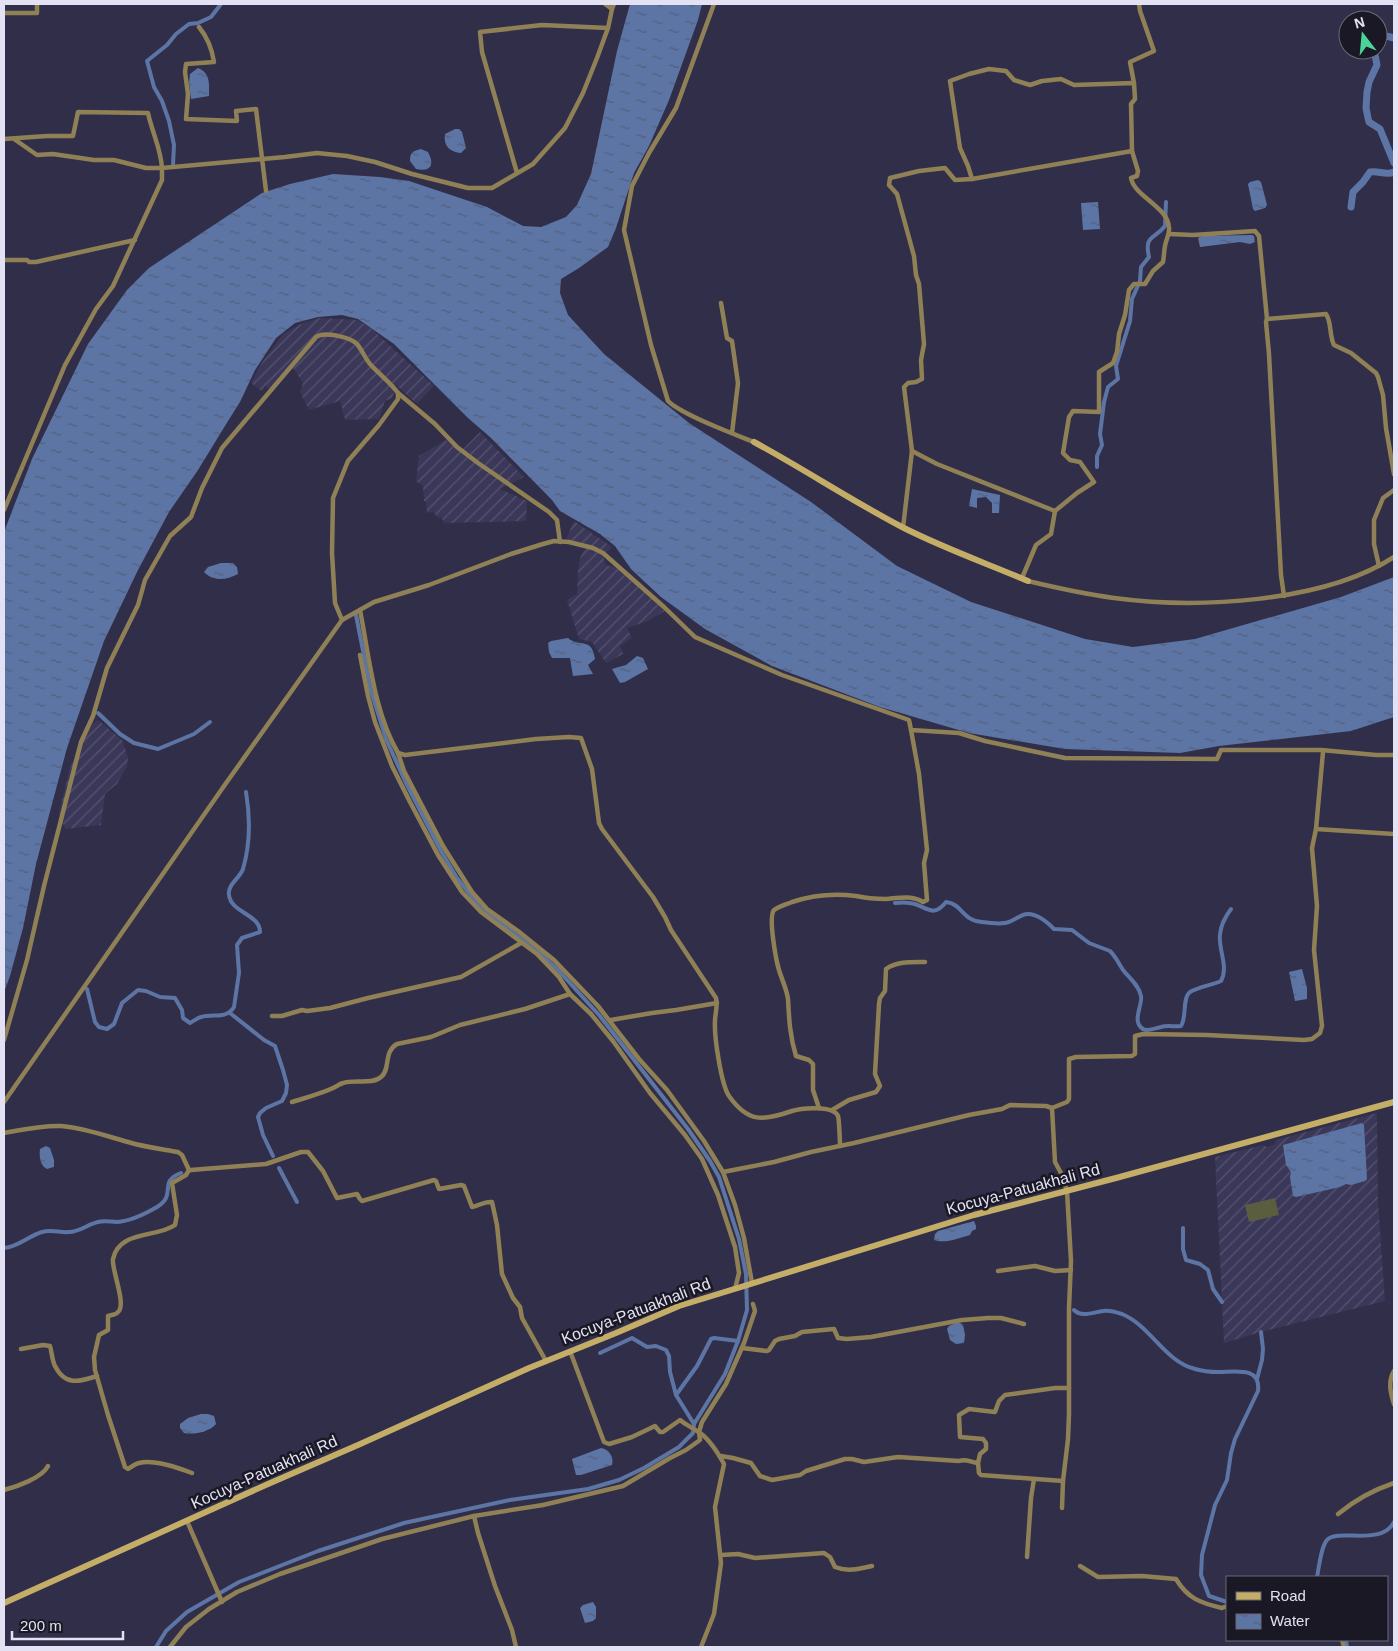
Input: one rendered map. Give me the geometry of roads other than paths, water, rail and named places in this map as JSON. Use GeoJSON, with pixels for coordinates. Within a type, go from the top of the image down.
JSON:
{"type":"FeatureCollection","features":[{"type":"Feature","properties":{"kind":"main road"},"geometry":{"type":"LineString","coordinates":[[754,442],[903,528],[1025,580]]}},
{"type":"Feature","properties":{"kind":"main road","name":"Kocuya-Patuakhali Rd"},"geometry":{"type":"LineString","coordinates":[[4,1603],[546,1361],[679,1306],[974,1215],[1394,1102]]}},
{"type":"Feature","properties":{"kind":"street"},"geometry":{"type":"LineString","coordinates":[[4,13],[37,13],[37,4]]}},
{"type":"Feature","properties":{"kind":"street"},"geometry":{"type":"LineString","coordinates":[[605,4],[612,9]]}},
{"type":"Feature","properties":{"kind":"street"},"geometry":{"type":"LineString","coordinates":[[14,139],[37,154],[53,154],[94,160],[114,160],[146,168],[262,160],[317,152],[338,154],[375,162],[412,174],[468,188],[492,188],[532,164],[566,128],[583,93],[608,28],[614,4]]}},
{"type":"Feature","properties":{"kind":"street"},"geometry":{"type":"LineString","coordinates":[[714,4],[676,108],[632,186],[624,230],[651,345],[668,400],[673,406],[754,442]]}},
{"type":"Feature","properties":{"kind":"street"},"geometry":{"type":"LineString","coordinates":[[1139,4],[1154,51],[1130,62],[1135,99],[1131,104],[1132,151],[1138,171],[1136,176],[1131,178],[1132,183],[1168,220],[1169,234],[1163,262],[1153,271],[1146,283],[1143,285],[1133,285],[1130,290],[1113,363],[1099,372],[1099,412],[1073,411],[1069,417],[1063,453],[1070,460],[1080,462],[1094,482],[1055,511],[1051,534],[1036,545],[1025,580],[1096,595],[1171,602],[1228,600],[1284,596],[1329,585],[1379,566],[1394,557]]}},
{"type":"Feature","properties":{"kind":"street"},"geometry":{"type":"LineString","coordinates":[[517,173],[482,52],[480,32],[542,25],[608,28]]}},
{"type":"Feature","properties":{"kind":"street"},"geometry":{"type":"LineString","coordinates":[[199,27],[206,36],[212,50],[214,62],[186,64],[185,72],[188,94],[186,119],[237,121],[236,111],[256,109],[266,191]]}},
{"type":"Feature","properties":{"kind":"street"},"geometry":{"type":"LineString","coordinates":[[972,179],[960,148],[950,81],[989,69],[1006,71],[1014,80],[1030,85],[1061,78],[1074,85],[1134,83]]}},
{"type":"Feature","properties":{"kind":"street"},"geometry":{"type":"LineString","coordinates":[[4,139],[74,136],[78,112],[148,113],[152,132],[161,154],[162,168],[162,180],[135,240],[113,286],[96,310],[65,365],[4,510]]}},
{"type":"Feature","properties":{"kind":"street"},"geometry":{"type":"LineString","coordinates":[[903,528],[912,451],[904,387],[908,383],[922,379],[921,360],[924,344],[919,284],[914,256],[897,194],[889,185],[890,178],[919,171],[945,168],[955,180],[972,179],[1132,151]]}},
{"type":"Feature","properties":{"kind":"street"},"geometry":{"type":"LineString","coordinates":[[1169,234],[1193,235],[1254,231],[1259,236],[1267,319],[1281,575],[1284,596]]}},
{"type":"Feature","properties":{"kind":"street"},"geometry":{"type":"LineString","coordinates":[[4,260],[36,262],[135,240]]}},
{"type":"Feature","properties":{"kind":"street"},"geometry":{"type":"LineString","coordinates":[[721,303],[727,338],[732,342],[738,383],[732,433]]}},
{"type":"Feature","properties":{"kind":"street"},"geometry":{"type":"LineString","coordinates":[[1267,319],[1326,314],[1329,318],[1331,338],[1334,345],[1346,350],[1376,373],[1383,395],[1385,422],[1394,474]]}},
{"type":"Feature","properties":{"kind":"street"},"geometry":{"type":"LineString","coordinates":[[4,1040],[27,960],[74,766],[93,716],[107,668],[138,605],[145,580],[170,536],[191,517],[202,488],[222,448],[320,334],[349,339],[357,344],[369,363],[398,393],[457,447],[550,512],[557,520],[560,542]]}},
{"type":"Feature","properties":{"kind":"street"},"geometry":{"type":"LineString","coordinates":[[342,620],[334,595],[332,553],[333,498],[348,461],[379,425],[398,399],[398,393]]}},
{"type":"Feature","properties":{"kind":"street"},"geometry":{"type":"LineString","coordinates":[[912,451],[937,464],[1055,511]]}},
{"type":"Feature","properties":{"kind":"street"},"geometry":{"type":"LineString","coordinates":[[1379,566],[1374,544],[1374,518],[1379,512],[1383,498],[1394,490]]}},
{"type":"Feature","properties":{"kind":"street"},"geometry":{"type":"LineString","coordinates":[[4,1102],[342,620],[374,602],[429,585],[511,554],[554,541],[593,548],[603,553],[695,637],[782,675],[909,720],[921,790],[927,850],[924,863],[927,900],[923,902],[913,897],[878,899],[831,894],[800,899],[774,910],[772,914],[778,968],[788,999],[787,1009],[792,1043],[796,1056],[809,1060],[813,1064],[813,1090],[819,1108]]}},
{"type":"Feature","properties":{"kind":"street"},"geometry":{"type":"LineString","coordinates":[[360,610],[385,726],[404,771],[442,846],[472,892],[487,909],[554,960],[611,1020],[639,1059],[667,1090],[697,1129],[723,1172],[738,1216],[751,1284]]}},
{"type":"Feature","properties":{"kind":"street"},"geometry":{"type":"LineString","coordinates":[[360,655],[368,696],[381,738],[410,802],[438,855],[462,892],[470,902],[546,962],[562,980],[570,994],[591,1014],[613,1040],[702,1160],[718,1194],[735,1247],[739,1273],[737,1288]]}},
{"type":"Feature","properties":{"kind":"street"},"geometry":{"type":"LineString","coordinates":[[911,730],[959,733],[985,741],[1065,758],[1217,759],[1221,750],[1321,750],[1394,755]]}},
{"type":"Feature","properties":{"kind":"street"},"geometry":{"type":"LineString","coordinates":[[398,753],[405,755],[520,741],[569,737],[581,738],[592,769],[599,823],[602,829],[653,897],[681,945],[716,998],[716,1036],[723,1080],[728,1094],[742,1111],[765,1119],[786,1114],[793,1110],[819,1108],[832,1110],[838,1114],[840,1146]]}},
{"type":"Feature","properties":{"kind":"street"},"geometry":{"type":"LineString","coordinates":[[723,1172],[1002,1109],[1010,1105],[1046,1106],[1052,1108],[1067,1102],[1069,1099],[1069,1059],[1076,1057],[1132,1056],[1135,1054],[1135,1036],[1143,1034],[1312,1039],[1320,1033],[1322,1026],[1314,950],[1318,906],[1312,848],[1316,829],[1323,752]]}},
{"type":"Feature","properties":{"kind":"street"},"geometry":{"type":"LineString","coordinates":[[1316,829],[1394,834]]}},
{"type":"Feature","properties":{"kind":"street"},"geometry":{"type":"LineString","coordinates":[[272,1016],[302,1010],[330,1008],[461,977],[521,943]]}},
{"type":"Feature","properties":{"kind":"street"},"geometry":{"type":"LineString","coordinates":[[832,1110],[849,1100],[876,1092],[880,1086],[875,1074],[875,1044],[880,998],[885,991],[886,969],[897,964],[925,962]]}},
{"type":"Feature","properties":{"kind":"street"},"geometry":{"type":"LineString","coordinates":[[292,1102],[342,1083],[369,1081],[379,1078],[384,1071],[387,1055],[393,1046],[397,1044],[431,1036],[460,1025],[491,1019],[570,994]]}},
{"type":"Feature","properties":{"kind":"street"},"geometry":{"type":"LineString","coordinates":[[611,1020],[717,1003]]}},
{"type":"Feature","properties":{"kind":"street"},"geometry":{"type":"LineString","coordinates":[[1052,1108],[1054,1162],[1061,1173],[1067,1191],[1071,1270],[1068,1439],[1062,1508]]}},
{"type":"Feature","properties":{"kind":"street"},"geometry":{"type":"LineString","coordinates":[[4,1134],[42,1127],[61,1126],[84,1130],[178,1152],[182,1155],[189,1170]]}},
{"type":"Feature","properties":{"kind":"street"},"geometry":{"type":"LineString","coordinates":[[192,1473],[171,1466],[146,1462],[126,1468],[110,1424],[94,1357],[100,1334],[108,1330],[108,1316],[118,1312],[120,1309],[114,1256],[124,1242],[168,1230],[175,1224],[177,1216],[172,1183],[189,1170],[266,1164],[301,1152],[308,1152],[323,1171],[337,1198],[357,1194],[362,1201],[434,1180],[439,1189],[461,1184],[464,1186],[472,1207],[492,1202],[497,1225],[502,1274],[513,1298],[520,1307],[522,1318],[546,1361]]}},
{"type":"Feature","properties":{"kind":"street"},"geometry":{"type":"LineString","coordinates":[[998,1271],[1036,1266],[1055,1271],[1071,1270]]}},
{"type":"Feature","properties":{"kind":"street"},"geometry":{"type":"LineString","coordinates":[[170,1647],[178,1636],[208,1609],[221,1600],[259,1582],[382,1539],[474,1516],[543,1505],[623,1486],[693,1446],[700,1440],[697,1431],[726,1384],[742,1348],[754,1315],[753,1304]]}},
{"type":"Feature","properties":{"kind":"street"},"geometry":{"type":"LineString","coordinates":[[742,1348],[767,1351],[780,1338],[824,1329],[834,1329],[838,1338],[847,1339],[962,1320],[1001,1318],[1024,1324]]}},
{"type":"Feature","properties":{"kind":"street"},"geometry":{"type":"LineString","coordinates":[[21,1350],[43,1345],[50,1346],[56,1369],[63,1377],[73,1382],[97,1376]]}},
{"type":"Feature","properties":{"kind":"street"},"geometry":{"type":"LineString","coordinates":[[570,1351],[602,1437],[606,1443],[609,1444],[632,1437],[655,1426],[660,1432],[663,1432],[680,1420],[689,1428],[697,1431],[724,1464],[715,1507],[721,1563],[714,1614],[702,1647]]}},
{"type":"Feature","properties":{"kind":"street"},"geometry":{"type":"LineString","coordinates":[[1394,1371],[1390,1382],[1394,1404]]}},
{"type":"Feature","properties":{"kind":"street"},"geometry":{"type":"LineString","coordinates":[[1063,1481],[981,1475],[978,1463],[980,1454],[986,1449],[986,1443],[983,1438],[960,1436],[959,1415],[969,1409],[995,1412],[999,1401],[1005,1395],[1055,1388],[1069,1388]]}},
{"type":"Feature","properties":{"kind":"street"},"geometry":{"type":"LineString","coordinates":[[721,1456],[751,1463],[760,1476],[772,1480],[800,1475],[806,1471],[845,1459],[864,1462],[906,1458],[959,1461],[965,1459],[972,1463],[978,1463]]}},
{"type":"Feature","properties":{"kind":"street"},"geometry":{"type":"LineString","coordinates":[[4,1490],[42,1474],[48,1466]]}},
{"type":"Feature","properties":{"kind":"street"},"geometry":{"type":"LineString","coordinates":[[1027,1557],[1034,1479]]}},
{"type":"Feature","properties":{"kind":"street"},"geometry":{"type":"LineString","coordinates":[[1338,1514],[1349,1504],[1366,1494],[1394,1483]]}},
{"type":"Feature","properties":{"kind":"street"},"geometry":{"type":"LineString","coordinates":[[474,1516],[492,1579],[512,1630],[516,1647]]}},
{"type":"Feature","properties":{"kind":"street"},"geometry":{"type":"LineString","coordinates":[[187,1521],[221,1600]]}},
{"type":"Feature","properties":{"kind":"street"},"geometry":{"type":"LineString","coordinates":[[721,1555],[738,1554],[755,1558],[824,1553],[830,1557],[835,1567],[840,1569],[852,1570],[872,1566]]}},
{"type":"Feature","properties":{"kind":"street"},"geometry":{"type":"LineString","coordinates":[[1080,1566],[1098,1577],[1118,1576],[1176,1579],[1181,1588],[1199,1602],[1222,1608],[1226,1606]]}},
{"type":"Feature","properties":{"kind":"water"},"geometry":{"type":"Polygon","coordinates":[[[630,4],[702,4],[669,100],[649,146],[634,173],[608,247],[561,279],[560,293],[568,315],[604,354],[689,423],[811,502],[897,566],[971,602],[1085,639],[1133,647],[1195,639],[1341,597],[1394,577],[1394,717],[1351,731],[1219,746],[1180,753],[1065,749],[969,733],[880,707],[772,666],[705,629],[661,597],[631,569],[615,546],[600,534],[560,511],[552,500],[490,437],[468,418],[394,344],[358,319],[342,315],[318,317],[295,323],[276,338],[255,370],[240,402],[198,470],[169,512],[138,570],[104,641],[67,748],[36,864],[23,928],[4,992],[4,532],[32,459],[88,344],[127,290],[149,268],[262,193],[290,184],[333,174],[380,177],[409,181],[487,207],[523,226],[541,227],[566,217],[577,205],[591,174],[617,51],[630,4]]]}},
{"type":"Feature","properties":{"kind":"water"},"geometry":{"type":"Polygon","coordinates":[[[198,68],[207,76],[209,96],[191,99],[190,74],[198,68]]]}},
{"type":"Feature","properties":{"kind":"water"},"geometry":{"type":"Polygon","coordinates":[[[459,129],[462,132],[466,148],[461,153],[448,148],[445,142],[445,134],[459,129]]]}},
{"type":"Feature","properties":{"kind":"water"},"geometry":{"type":"Polygon","coordinates":[[[421,149],[428,152],[431,164],[428,168],[421,170],[416,169],[410,161],[412,152],[421,149]]]}},
{"type":"Feature","properties":{"kind":"water"},"geometry":{"type":"Polygon","coordinates":[[[1258,180],[1261,182],[1267,205],[1265,208],[1255,211],[1248,184],[1258,180]]]}},
{"type":"Feature","properties":{"kind":"water"},"geometry":{"type":"Polygon","coordinates":[[[1098,202],[1100,229],[1083,230],[1081,203],[1098,202]]]}},
{"type":"Feature","properties":{"kind":"water"},"geometry":{"type":"Polygon","coordinates":[[[1252,235],[1255,242],[1250,244],[1240,242],[1200,247],[1198,238],[1202,236],[1252,235]]]}},
{"type":"Feature","properties":{"kind":"water"},"geometry":{"type":"Polygon","coordinates":[[[972,489],[1000,495],[999,513],[992,513],[992,503],[986,497],[977,498],[977,508],[969,506],[972,489]]]}},
{"type":"Feature","properties":{"kind":"water"},"geometry":{"type":"Polygon","coordinates":[[[221,563],[233,563],[237,567],[238,574],[229,578],[216,579],[204,572],[208,567],[221,563]]]}},
{"type":"Feature","properties":{"kind":"water"},"geometry":{"type":"Polygon","coordinates":[[[568,638],[591,647],[595,659],[588,665],[593,674],[573,676],[570,658],[552,658],[548,643],[568,638]]]}},
{"type":"Feature","properties":{"kind":"water"},"geometry":{"type":"Polygon","coordinates":[[[637,656],[643,658],[648,669],[620,683],[612,669],[626,665],[637,656]]]}},
{"type":"Feature","properties":{"kind":"water"},"geometry":{"type":"Polygon","coordinates":[[[1302,969],[1307,988],[1307,999],[1295,1001],[1289,972],[1302,969]]]}},
{"type":"Feature","properties":{"kind":"water"},"geometry":{"type":"Polygon","coordinates":[[[1362,1123],[1364,1125],[1367,1179],[1351,1185],[1346,1184],[1296,1197],[1293,1196],[1291,1172],[1286,1165],[1283,1145],[1362,1123]]]}},
{"type":"Feature","properties":{"kind":"water"},"geometry":{"type":"Polygon","coordinates":[[[46,1146],[50,1148],[54,1160],[54,1167],[47,1169],[40,1160],[40,1149],[46,1146]]]}},
{"type":"Feature","properties":{"kind":"water"},"geometry":{"type":"Polygon","coordinates":[[[974,1221],[976,1229],[970,1235],[947,1241],[934,1240],[935,1234],[938,1231],[974,1221]]]}},
{"type":"Feature","properties":{"kind":"water"},"geometry":{"type":"Polygon","coordinates":[[[956,1323],[963,1325],[964,1343],[956,1344],[950,1340],[947,1329],[956,1323]]]}},
{"type":"Feature","properties":{"kind":"water"},"geometry":{"type":"Polygon","coordinates":[[[201,1414],[214,1416],[216,1424],[201,1432],[184,1433],[180,1428],[180,1424],[188,1418],[201,1414]]]}},
{"type":"Feature","properties":{"kind":"water"},"geometry":{"type":"Polygon","coordinates":[[[601,1448],[610,1454],[612,1465],[576,1475],[572,1459],[601,1448]]]}},
{"type":"Feature","properties":{"kind":"water"},"geometry":{"type":"Polygon","coordinates":[[[593,1602],[596,1607],[596,1618],[585,1623],[580,1608],[593,1602]]]}},
{"type":"Feature","properties":{"kind":"waterway"},"geometry":{"type":"LineString","coordinates":[[173,165],[174,145],[169,121],[162,101],[154,87],[147,61],[189,24],[198,23],[211,17],[221,4]]}},
{"type":"Feature","properties":{"kind":"waterway"},"geometry":{"type":"LineString","coordinates":[[1388,36],[1394,38]]}},
{"type":"Feature","properties":{"kind":"waterway"},"geometry":{"type":"LineString","coordinates":[[1376,60],[1377,65],[1369,82],[1366,108],[1369,122],[1380,129],[1394,163]]}},
{"type":"Feature","properties":{"kind":"waterway"},"geometry":{"type":"LineString","coordinates":[[1351,207],[1353,192],[1370,172],[1394,172]]}},
{"type":"Feature","properties":{"kind":"waterway"},"geometry":{"type":"LineString","coordinates":[[1097,467],[1097,456],[1102,445],[1100,434],[1104,402],[1108,387],[1118,379],[1116,366],[1130,321],[1132,299],[1140,281],[1141,267],[1149,257],[1149,241],[1165,226],[1166,202]]}},
{"type":"Feature","properties":{"kind":"waterway"},"geometry":{"type":"LineString","coordinates":[[156,1647],[166,1631],[187,1612],[239,1582],[318,1551],[404,1523],[510,1500],[588,1489],[619,1480],[644,1468],[679,1447],[693,1433],[694,1424],[725,1374],[738,1341],[747,1310],[746,1274],[739,1239],[719,1177],[710,1161],[688,1129],[599,1015],[542,955],[479,906],[457,878],[441,851],[386,739],[371,691],[356,615]]}},
{"type":"Feature","properties":{"kind":"waterway"},"geometry":{"type":"LineString","coordinates":[[98,713],[120,734],[134,743],[158,749],[194,734],[210,722]]}},
{"type":"Feature","properties":{"kind":"waterway"},"geometry":{"type":"LineString","coordinates":[[87,989],[95,1022],[99,1027],[107,1029],[114,1024],[122,1003],[138,990],[160,997],[175,998],[182,1010],[183,1018],[190,1023],[201,1017],[223,1015],[231,1011],[234,1007],[239,973],[237,945],[242,938],[260,932],[259,926],[255,921],[235,906],[229,895],[230,888],[243,869],[247,850],[249,821],[246,792]]}},
{"type":"Feature","properties":{"kind":"waterway"},"geometry":{"type":"LineString","coordinates":[[895,903],[915,904],[931,911],[942,907],[946,902],[952,903],[970,919],[991,923],[1010,922],[1027,914],[1044,920],[1054,929],[1072,930],[1089,943],[1110,951],[1136,985],[1141,996],[1138,1022],[1143,1029],[1147,1030],[1163,1026],[1181,1026],[1186,999],[1190,992],[1221,981],[1224,964],[1220,946],[1220,934],[1221,927],[1231,909]]}},
{"type":"Feature","properties":{"kind":"waterway"},"geometry":{"type":"LineString","coordinates":[[230,1013],[264,1040],[275,1046],[283,1070],[287,1085],[282,1101],[266,1108],[258,1117],[263,1135],[273,1156]]}},
{"type":"Feature","properties":{"kind":"waterway"},"geometry":{"type":"LineString","coordinates":[[279,1168],[297,1202]]}},
{"type":"Feature","properties":{"kind":"waterway"},"geometry":{"type":"LineString","coordinates":[[4,1248],[14,1246],[42,1232],[73,1232],[100,1221],[117,1222],[138,1217],[163,1202],[170,1180],[181,1173]]}},
{"type":"Feature","properties":{"kind":"waterway"},"geometry":{"type":"LineString","coordinates":[[1183,1228],[1183,1249],[1186,1260],[1200,1264],[1208,1270],[1213,1289],[1222,1302]]}},
{"type":"Feature","properties":{"kind":"waterway"},"geometry":{"type":"LineString","coordinates":[[1074,1310],[1081,1314],[1105,1311],[1122,1314],[1132,1319],[1184,1365],[1203,1371],[1245,1372],[1255,1377],[1258,1383],[1258,1391],[1235,1439],[1227,1480],[1215,1505],[1202,1555],[1201,1575],[1209,1596],[1226,1602]]}},
{"type":"Feature","properties":{"kind":"waterway"},"geometry":{"type":"LineString","coordinates":[[1257,1379],[1263,1349],[1261,1332]]}},
{"type":"Feature","properties":{"kind":"waterway"},"geometry":{"type":"LineString","coordinates":[[600,1353],[632,1338],[647,1347],[656,1346],[666,1350],[669,1356],[670,1372],[676,1395],[694,1424]]}},
{"type":"Feature","properties":{"kind":"waterway"},"geometry":{"type":"LineString","coordinates":[[676,1395],[697,1366],[711,1339],[738,1341]]}},
{"type":"Feature","properties":{"kind":"waterway"},"geometry":{"type":"LineString","coordinates":[[1317,1576],[1322,1551],[1328,1539],[1334,1536],[1361,1536],[1380,1533],[1388,1529],[1394,1522]]}},
{"type":"Feature","properties":{"kind":"waterway"},"geometry":{"type":"LineString","coordinates":[[1346,1641],[1347,1647]]}}]}
